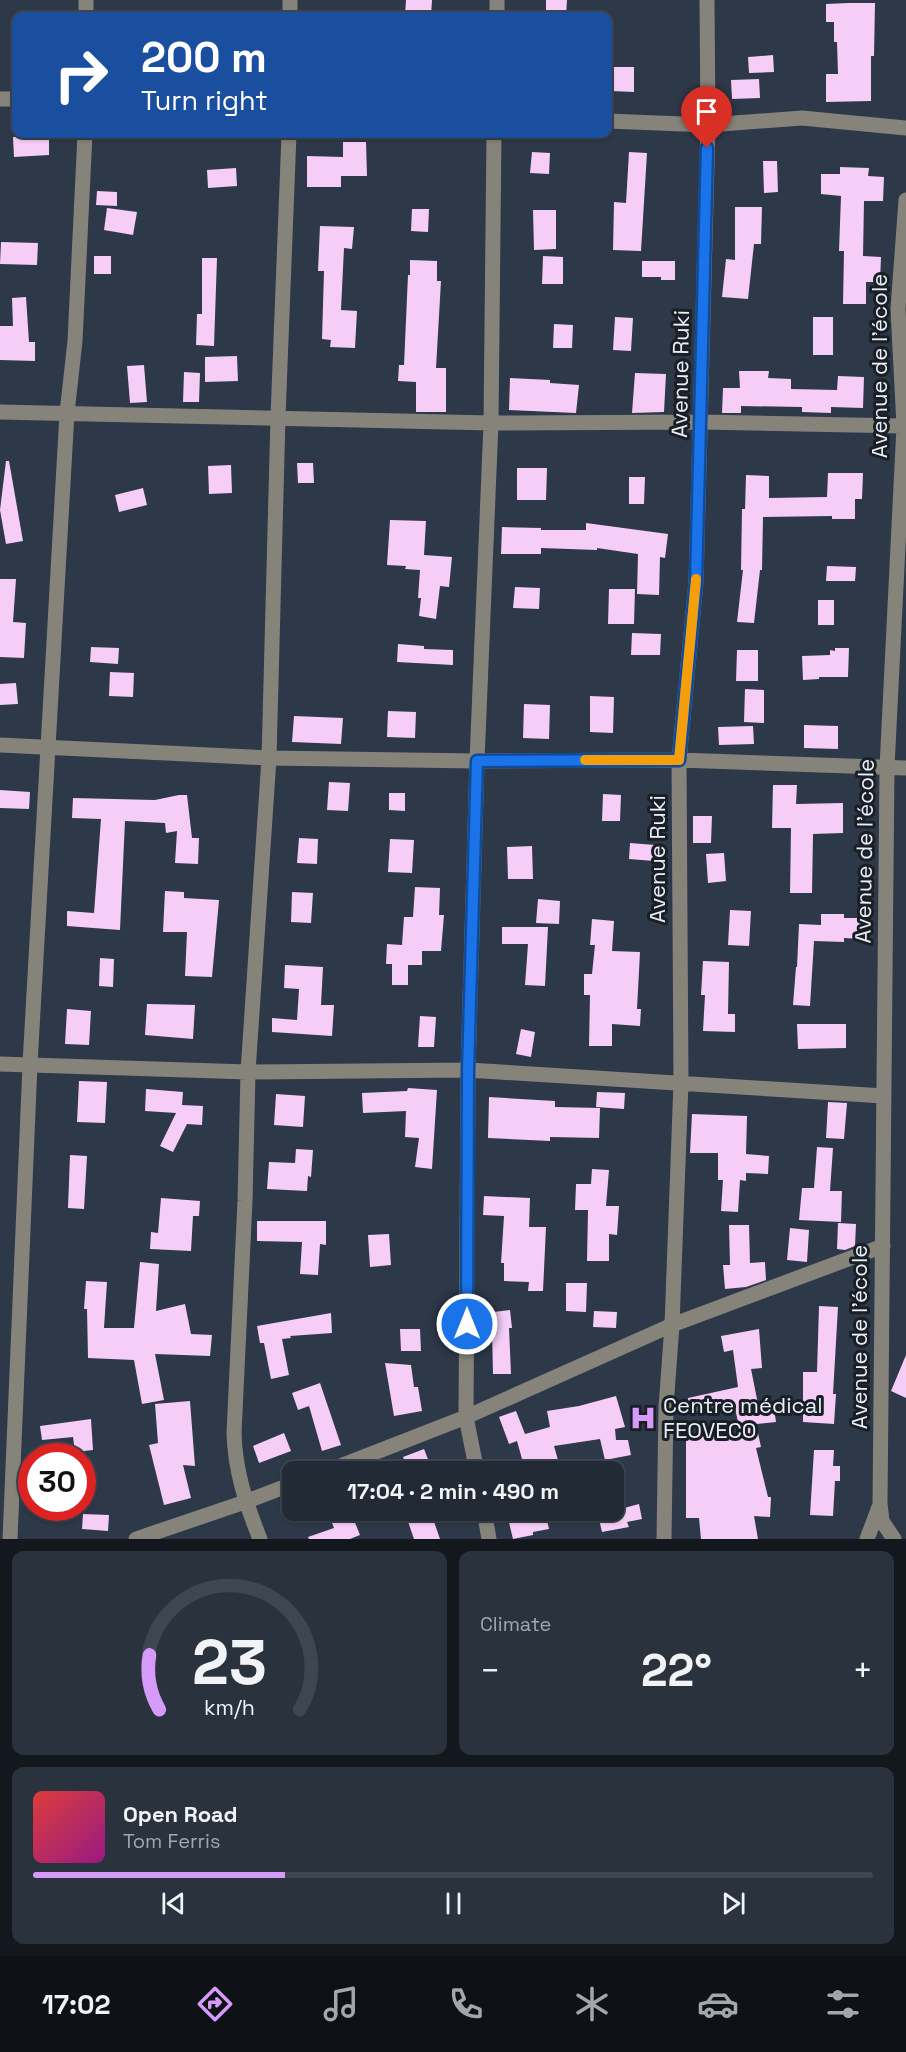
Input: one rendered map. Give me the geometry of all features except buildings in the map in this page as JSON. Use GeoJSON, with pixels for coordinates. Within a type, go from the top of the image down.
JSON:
{"type":"FeatureCollection","features":[{"type":"Feature","properties":{"kind":"street","name":"Avenue Ruki"},"geometry":{"type":"LineString","coordinates":[[664,1539],[666,1407],[672,1325],[681,1082],[679,760],[696,582],[708,125],[707,0]]}},
{"type":"Feature","properties":{"kind":"street"},"geometry":{"type":"LineString","coordinates":[[612,121],[708,125],[802,118],[906,128]]}},
{"type":"Feature","properties":{"kind":"street"},"geometry":{"type":"LineString","coordinates":[[10,1539],[30,1065],[67,414],[75,341],[85,138]]}},
{"type":"Feature","properties":{"kind":"street"},"geometry":{"type":"LineString","coordinates":[[261,1539],[245,1502],[235,1457],[234,1433],[245,1201],[248,1072],[269,758],[278,417],[289,138]]}},
{"type":"Feature","properties":{"kind":"street"},"geometry":{"type":"LineString","coordinates":[[475,1461],[466,1417],[468,1070],[477,761],[491,423],[494,138]]}},
{"type":"Feature","properties":{"kind":"street","name":"Avenue de l'école"},"geometry":{"type":"LineString","coordinates":[[880,1504],[887,767],[904,426],[902,312],[906,200]]}},
{"type":"Feature","properties":{"kind":"street"},"geometry":{"type":"LineString","coordinates":[[0,412],[491,423],[701,422],[904,426]]}},
{"type":"Feature","properties":{"kind":"street"},"geometry":{"type":"LineString","coordinates":[[0,745],[269,758],[477,761],[679,760],[906,768]]}},
{"type":"Feature","properties":{"kind":"street"},"geometry":{"type":"LineString","coordinates":[[0,1064],[248,1072],[468,1070],[884,1096]]}},
{"type":"Feature","properties":{"kind":"street"},"geometry":{"type":"LineString","coordinates":[[353,1461],[466,1417],[672,1325],[882,1246]]}},
{"type":"Feature","properties":{"kind":"street"},"geometry":{"type":"LineString","coordinates":[[136,1539],[282,1488]]}},
{"type":"Feature","properties":{"kind":"street"},"geometry":{"type":"LineString","coordinates":[[867,1539],[880,1504]]}},
{"type":"Feature","properties":{"kind":"street"},"geometry":{"type":"LineString","coordinates":[[880,1504],[882,1521],[894,1539]]}},
{"type":"Feature","properties":{"kind":"street"},"geometry":{"type":"LineString","coordinates":[[486,1521],[489,1539]]}},
{"type":"Feature","properties":{"kind":"slow traffic"},"geometry":{"type":"LineString","coordinates":[[585,760],[679,760],[696,579]]}},
{"type":"Feature","properties":{"kind":"place","name":"Centre médical FEOVECO"},"geometry":{"type":"Point","coordinates":[643,1418]}},
{"type":"Feature","properties":{"kind":"route"},"geometry":{"type":"LineString","coordinates":[[467,1324],[468,1070],[477,761],[679,760],[696,582],[707,148]]}}]}
